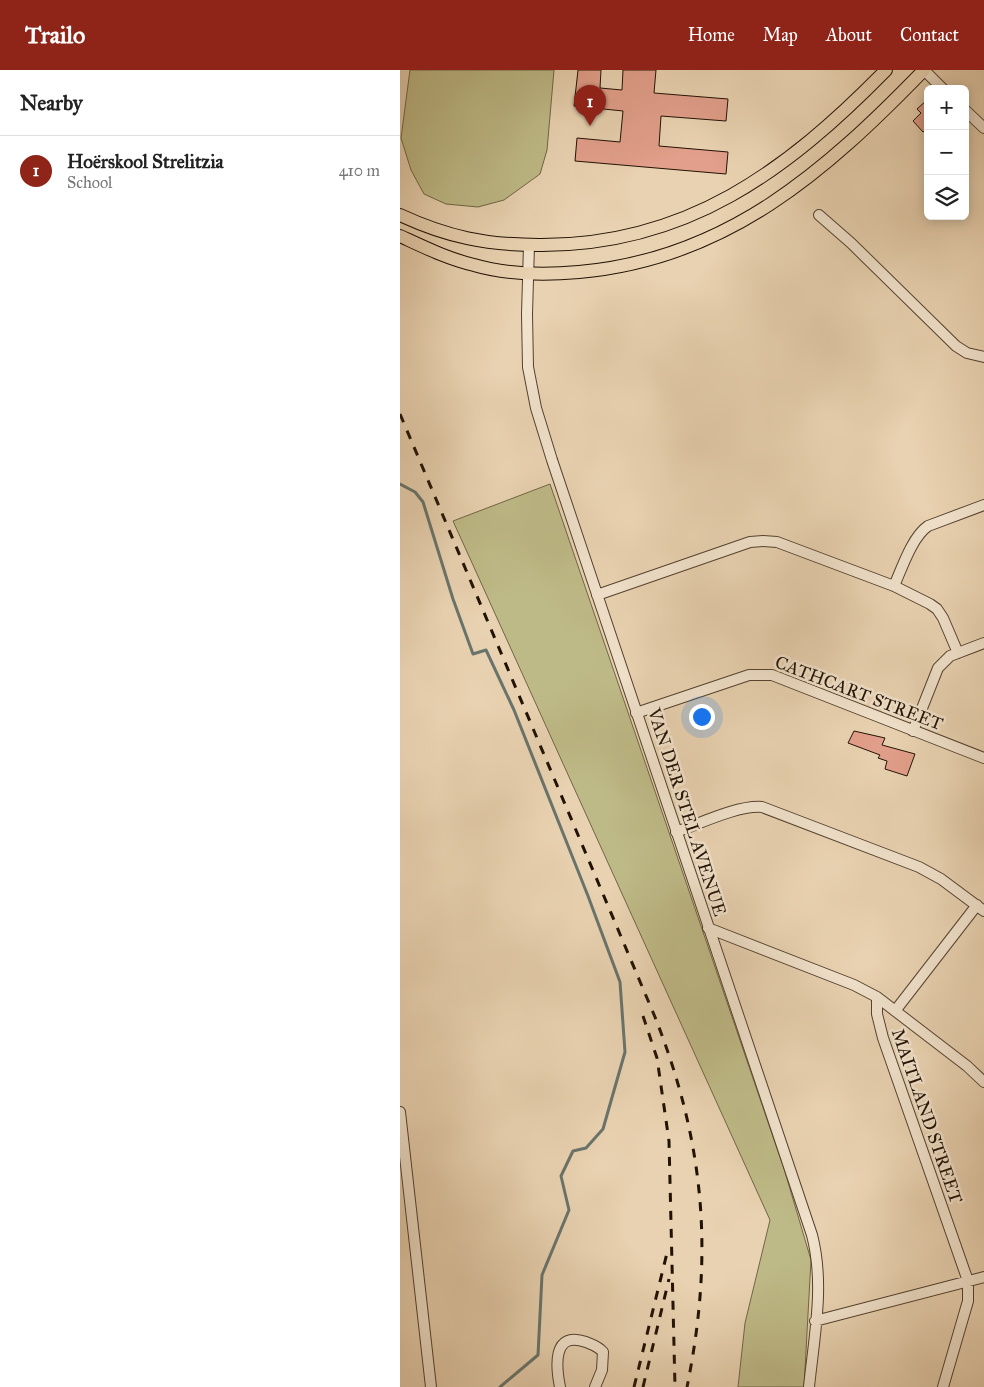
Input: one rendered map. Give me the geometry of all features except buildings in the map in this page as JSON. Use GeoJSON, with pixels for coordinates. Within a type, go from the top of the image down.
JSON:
{"type":"FeatureCollection","features":[{"type":"Feature","properties":{"kind":"main road"},"geometry":{"type":"LineString","coordinates":[[400,215],[458,237],[481,242],[528,245],[584,244],[637,234],[687,218],[727,199],[766,174],[835,120],[886,70]]}},
{"type":"Feature","properties":{"kind":"main road"},"geometry":{"type":"LineString","coordinates":[[400,236],[428,249],[475,266],[501,271],[528,273],[549,274],[591,271],[629,265],[676,252],[727,231],[779,199],[855,138],[924,70]]}},
{"type":"Feature","properties":{"kind":"street"},"geometry":{"type":"LineString","coordinates":[[924,70],[939,85]]}},
{"type":"Feature","properties":{"kind":"street"},"geometry":{"type":"LineString","coordinates":[[969,114],[984,128]]}},
{"type":"Feature","properties":{"kind":"street"},"geometry":{"type":"LineString","coordinates":[[819,215],[956,346],[966,353],[984,357]]}},
{"type":"Feature","properties":{"kind":"street","name":"VAN DER STEL AVENUE"},"geometry":{"type":"LineString","coordinates":[[528,245],[527,352],[536,408],[636,713],[812,1235],[818,1274],[809,1387]]}},
{"type":"Feature","properties":{"kind":"street"},"geometry":{"type":"LineString","coordinates":[[894,586],[913,545],[923,529],[984,505]]}},
{"type":"Feature","properties":{"kind":"street"},"geometry":{"type":"LineString","coordinates":[[597,594],[750,542],[777,542],[894,586],[937,609],[943,618],[958,653]]}},
{"type":"Feature","properties":{"kind":"street"},"geometry":{"type":"LineString","coordinates":[[913,731],[938,668],[950,656],[984,643]]}},
{"type":"Feature","properties":{"kind":"street","name":"CATHCART STREET"},"geometry":{"type":"LineString","coordinates":[[636,713],[749,674],[760,673],[781,677],[984,758]]}},
{"type":"Feature","properties":{"kind":"street"},"geometry":{"type":"LineString","coordinates":[[676,832],[739,810],[762,807],[919,867],[942,879],[980,908],[895,1011]]}},
{"type":"Feature","properties":{"kind":"street"},"geometry":{"type":"LineString","coordinates":[[708,928],[833,976],[877,997],[967,1066],[984,1082]]}},
{"type":"Feature","properties":{"kind":"street","name":"MAITLAND STREET"},"geometry":{"type":"LineString","coordinates":[[877,997],[877,1014],[883,1038],[968,1281],[968,1301],[943,1387]]}},
{"type":"Feature","properties":{"kind":"street"},"geometry":{"type":"LineString","coordinates":[[400,1112],[431,1387]]}},
{"type":"Feature","properties":{"kind":"street"},"geometry":{"type":"LineString","coordinates":[[815,1321],[984,1277]]}},
{"type":"Feature","properties":{"kind":"street"},"geometry":{"type":"LineString","coordinates":[[560,1387],[556,1360],[558,1353],[566,1343],[576,1340],[597,1346],[603,1352],[602,1370],[595,1387]]}},
{"type":"Feature","properties":{"kind":"shaded area"},"geometry":{"type":"Polygon","coordinates":[[[410,70],[554,70],[547,150],[540,174],[504,200],[478,207],[446,204],[424,194],[411,170],[401,138],[410,70]]]}},
{"type":"Feature","properties":{"kind":"shaded area"},"geometry":{"type":"Polygon","coordinates":[[[550,484],[785,1172],[811,1260],[804,1387],[738,1387],[745,1323],[770,1220],[453,521],[550,484]]]}},
{"type":"Feature","properties":{"kind":"waterway"},"geometry":{"type":"LineString","coordinates":[[400,484],[415,492],[423,502],[453,599],[473,654],[486,650],[514,710],[620,982],[625,1052],[603,1129],[586,1148],[573,1151],[561,1176],[569,1210],[542,1275],[538,1355],[500,1387]]}},
{"type":"Feature","properties":{"kind":"railway"},"geometry":{"type":"LineString","coordinates":[[400,414],[655,1017],[672,1064],[685,1110],[700,1200],[702,1245],[700,1291],[687,1387]]}},
{"type":"Feature","properties":{"kind":"railway"},"geometry":{"type":"LineString","coordinates":[[643,1016],[657,1058],[669,1141],[675,1387]]}},
{"type":"Feature","properties":{"kind":"railway"},"geometry":{"type":"LineString","coordinates":[[634,1387],[668,1249]]}},
{"type":"Feature","properties":{"kind":"railway"},"geometry":{"type":"LineString","coordinates":[[643,1387],[669,1279]]}},
{"type":"Feature","properties":{"kind":"place","name":"Hoërskool Strelitzia"},"geometry":{"type":"Point","coordinates":[590,126]}}]}
